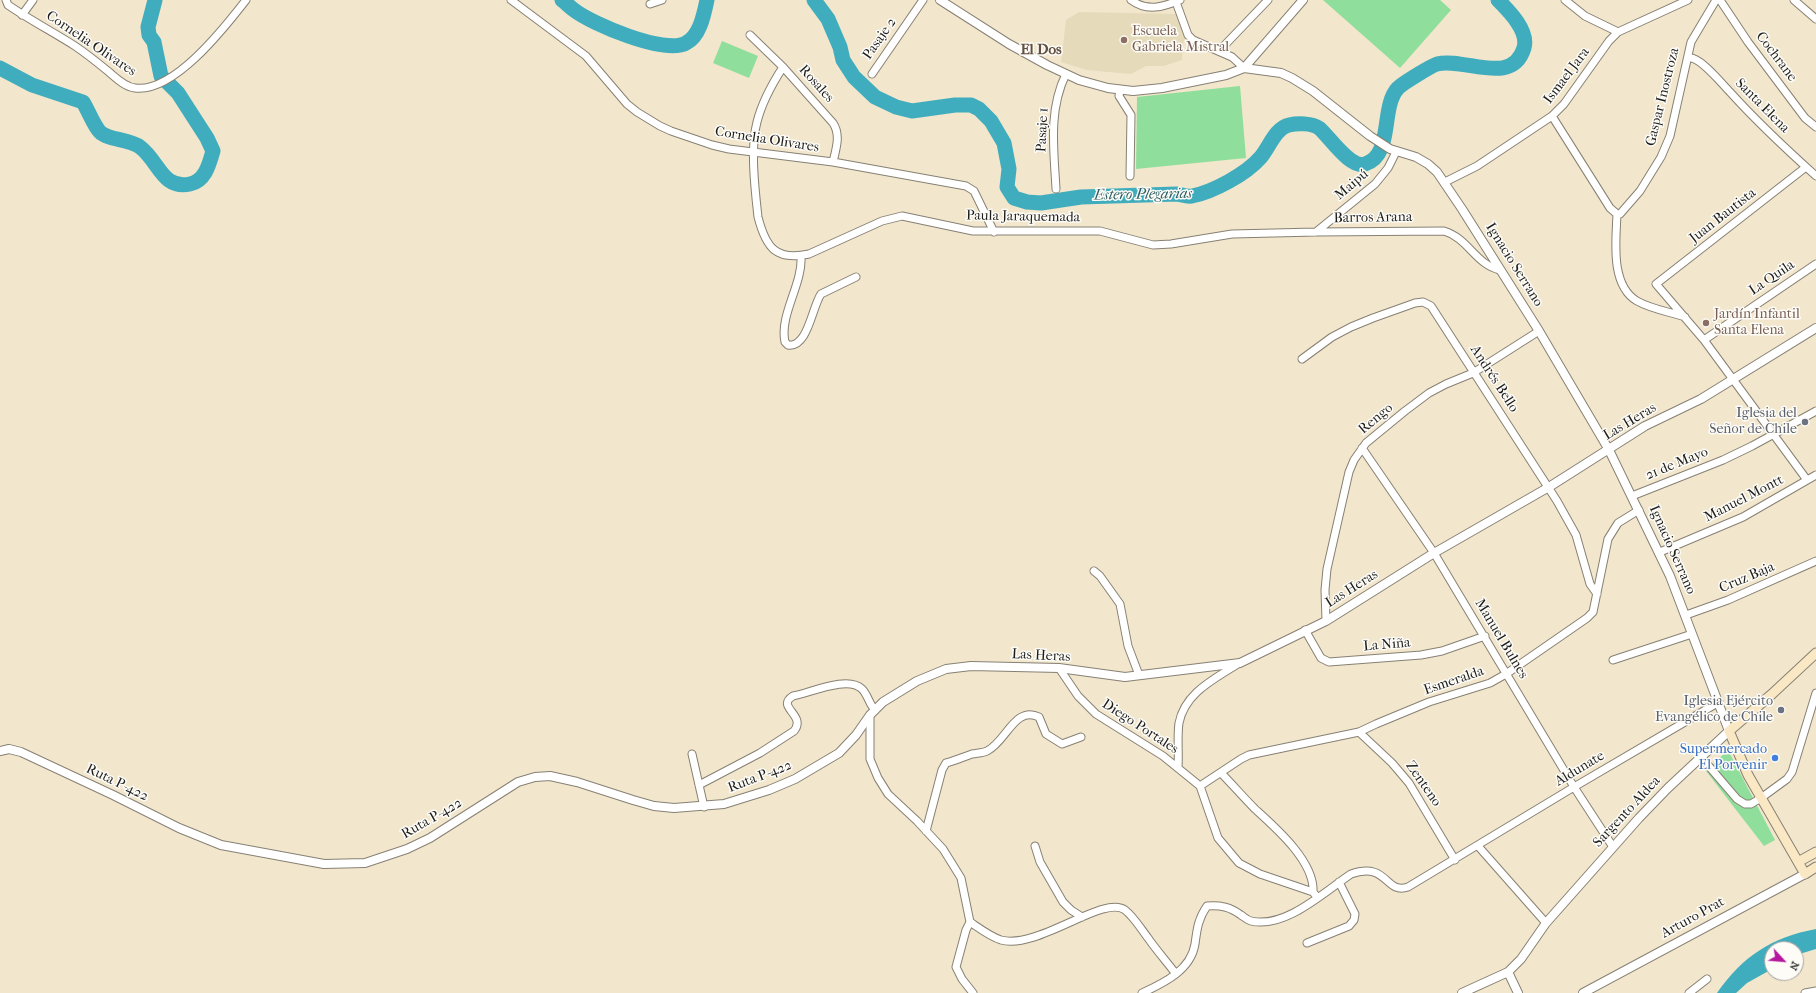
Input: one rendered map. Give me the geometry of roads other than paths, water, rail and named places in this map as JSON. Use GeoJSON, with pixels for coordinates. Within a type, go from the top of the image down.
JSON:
{"type":"FeatureCollection","features":[{"type":"Feature","properties":{"kind":"main road","name":"Sargento Aldea"},"geometry":{"type":"LineString","coordinates":[[1729,731],[1816,653]]}},
{"type":"Feature","properties":{"kind":"main road","name":"Ignacio Serrano"},"geometry":{"type":"LineString","coordinates":[[1729,731],[1748,775],[1805,874]]}},
{"type":"Feature","properties":{"kind":"main road"},"geometry":{"type":"LineString","coordinates":[[1798,862],[1816,852]]}},
{"type":"Feature","properties":{"kind":"main road","name":"Arturo Prat"},"geometry":{"type":"LineString","coordinates":[[1805,874],[1816,867]]}},
{"type":"Feature","properties":{"kind":"street","name":"Cornelia Olivares"},"geometry":{"type":"LineString","coordinates":[[6,0],[8,5],[22,15],[75,46],[125,84],[133,88],[146,87],[169,78],[198,55],[216,37],[246,0]]}},
{"type":"Feature","properties":{"kind":"street"},"geometry":{"type":"LineString","coordinates":[[22,15],[34,0]]}},
{"type":"Feature","properties":{"kind":"street","name":"Cornelia Olivares"},"geometry":{"type":"LineString","coordinates":[[511,0],[586,56],[627,104],[660,126],[712,145],[754,153],[833,162],[969,187],[976,195],[994,232]]}},
{"type":"Feature","properties":{"kind":"street"},"geometry":{"type":"LineString","coordinates":[[650,4],[662,0]]}},
{"type":"Feature","properties":{"kind":"street","name":"Pasaje 2"},"geometry":{"type":"LineString","coordinates":[[872,74],[923,0]]}},
{"type":"Feature","properties":{"kind":"street","name":"Ignacio Serrano"},"geometry":{"type":"LineString","coordinates":[[940,0],[1009,44],[1066,74],[1093,84],[1120,90],[1146,90],[1186,84],[1226,75],[1244,68],[1267,70],[1292,78],[1313,91],[1370,136],[1393,150],[1416,157],[1428,164],[1445,182],[1539,331],[1609,450],[1660,552],[1686,616],[1729,731]]}},
{"type":"Feature","properties":{"kind":"street"},"geometry":{"type":"LineString","coordinates":[[1131,0],[1139,6],[1154,8],[1178,1],[1188,34],[1199,43],[1232,57],[1244,68],[1303,0]]}},
{"type":"Feature","properties":{"kind":"street"},"geometry":{"type":"LineString","coordinates":[[1219,51],[1268,0]]}},
{"type":"Feature","properties":{"kind":"street"},"geometry":{"type":"LineString","coordinates":[[1565,0],[1585,16],[1618,32]]}},
{"type":"Feature","properties":{"kind":"street","name":"Ismael Jara"},"geometry":{"type":"LineString","coordinates":[[1445,182],[1477,166],[1552,116],[1564,104],[1609,41],[1618,32],[1688,0]]}},
{"type":"Feature","properties":{"kind":"street","name":"Gaspar Inostroza"},"geometry":{"type":"LineString","coordinates":[[1618,214],[1620,214],[1640,191],[1661,157],[1670,136],[1686,61],[1693,36],[1716,0]]}},
{"type":"Feature","properties":{"kind":"street","name":"Cochrane"},"geometry":{"type":"LineString","coordinates":[[1720,0],[1748,42],[1805,118],[1816,127]]}},
{"type":"Feature","properties":{"kind":"street"},"geometry":{"type":"LineString","coordinates":[[1794,0],[1816,19]]}},
{"type":"Feature","properties":{"kind":"street","name":"Rosales"},"geometry":{"type":"LineString","coordinates":[[750,34],[783,66],[835,126],[838,137],[833,162]]}},
{"type":"Feature","properties":{"kind":"street","name":"Santa Elena"},"geometry":{"type":"LineString","coordinates":[[1688,58],[1696,59],[1714,75],[1750,114],[1816,176]]}},
{"type":"Feature","properties":{"kind":"street"},"geometry":{"type":"LineString","coordinates":[[754,153],[754,137],[757,123],[769,90],[783,66]]}},
{"type":"Feature","properties":{"kind":"street","name":"Pasaje 1"},"geometry":{"type":"LineString","coordinates":[[1056,189],[1053,127],[1057,103],[1066,74]]}},
{"type":"Feature","properties":{"kind":"street"},"geometry":{"type":"LineString","coordinates":[[1120,90],[1119,96],[1131,115],[1130,176]]}},
{"type":"Feature","properties":{"kind":"street"},"geometry":{"type":"LineString","coordinates":[[1552,116],[1610,208],[1618,214],[1615,253],[1620,274],[1627,292],[1643,304],[1685,317],[1734,379],[1807,480]]}},
{"type":"Feature","properties":{"kind":"street","name":"Maipú"},"geometry":{"type":"LineString","coordinates":[[1316,232],[1375,184],[1388,168],[1393,150]]}},
{"type":"Feature","properties":{"kind":"street","name":"Paula Jaraquemada"},"geometry":{"type":"LineString","coordinates":[[754,153],[758,217],[761,229],[774,251],[787,256],[801,256],[818,251],[882,222],[902,216],[962,230],[994,232],[1075,230],[1100,231],[1153,245],[1171,244],[1232,234]]}},
{"type":"Feature","properties":{"kind":"street","name":"Juan Bautista"},"geometry":{"type":"LineString","coordinates":[[1685,317],[1656,284],[1806,167]]}},
{"type":"Feature","properties":{"kind":"street","name":"Barros Arana"},"geometry":{"type":"LineString","coordinates":[[1232,234],[1444,231],[1459,238],[1486,265],[1500,270]]}},
{"type":"Feature","properties":{"kind":"street"},"geometry":{"type":"LineString","coordinates":[[801,256],[800,268],[784,328],[785,342],[788,345],[794,345],[804,337],[818,300],[823,292],[856,277]]}},
{"type":"Feature","properties":{"kind":"street","name":"La Quila"},"geometry":{"type":"LineString","coordinates":[[1704,340],[1816,264]]}},
{"type":"Feature","properties":{"kind":"street","name":"Andrés Bello"},"geometry":{"type":"LineString","coordinates":[[1302,359],[1320,345],[1351,327],[1415,303],[1423,302],[1432,306],[1438,313],[1474,373],[1549,487],[1576,535],[1590,584],[1597,594]]}},
{"type":"Feature","properties":{"kind":"street","name":"Las Heras"},"geometry":{"type":"LineString","coordinates":[[864,725],[872,712],[883,702],[901,690],[946,669],[971,666],[1059,668],[1125,677],[1240,663],[1326,621],[1434,553],[1549,487],[1657,419],[1689,405],[1816,328]]}},
{"type":"Feature","properties":{"kind":"street","name":"Rengo"},"geometry":{"type":"LineString","coordinates":[[1326,621],[1325,590],[1330,552],[1349,472],[1354,460],[1362,448],[1374,435],[1429,393],[1446,384],[1474,373],[1539,331]]}},
{"type":"Feature","properties":{"kind":"street","name":"21 de Mayo"},"geometry":{"type":"LineString","coordinates":[[1632,496],[1723,460],[1774,434],[1816,410]]}},
{"type":"Feature","properties":{"kind":"street","name":"Manuel Bulnes"},"geometry":{"type":"LineString","coordinates":[[1362,448],[1434,553],[1574,787],[1613,847]]}},
{"type":"Feature","properties":{"kind":"street","name":"Manuel Montt"},"geometry":{"type":"LineString","coordinates":[[1660,552],[1743,517],[1816,475]]}},
{"type":"Feature","properties":{"kind":"street","name":"Esmeralda"},"geometry":{"type":"LineString","coordinates":[[1200,786],[1249,755],[1359,732],[1429,702],[1480,687],[1506,674],[1590,615],[1594,608],[1606,544],[1611,533],[1622,520],[1639,510]]}},
{"type":"Feature","properties":{"kind":"street","name":"Cruz Baja"},"geometry":{"type":"LineString","coordinates":[[1686,616],[1728,600],[1816,561]]}},
{"type":"Feature","properties":{"kind":"street"},"geometry":{"type":"LineString","coordinates":[[1094,571],[1100,576],[1120,604],[1128,646],[1139,675]]}},
{"type":"Feature","properties":{"kind":"street","name":"La Niña"},"geometry":{"type":"LineString","coordinates":[[1305,630],[1320,658],[1330,662],[1421,655],[1442,651],[1485,636]]}},
{"type":"Feature","properties":{"kind":"street"},"geometry":{"type":"LineString","coordinates":[[1613,660],[1692,634]]}},
{"type":"Feature","properties":{"kind":"street","name":"Diego Portales"},"geometry":{"type":"LineString","coordinates":[[1178,767],[1179,723],[1187,703],[1198,690],[1240,663]]}},
{"type":"Feature","properties":{"kind":"street","name":"Diego Portales"},"geometry":{"type":"LineString","coordinates":[[1059,668],[1078,696],[1096,714],[1178,767],[1200,786]]}},
{"type":"Feature","properties":{"kind":"street"},"geometry":{"type":"LineString","coordinates":[[699,784],[760,753],[794,731],[798,726],[798,720],[789,710],[787,704],[789,699],[793,696],[829,686],[853,683],[864,690],[872,712],[870,758],[878,778],[888,794],[943,849],[961,878],[970,922],[966,930],[956,966],[962,979],[973,993]]}},
{"type":"Feature","properties":{"kind":"street"},"geometry":{"type":"LineString","coordinates":[[1701,756],[1740,801],[1751,804],[1786,779],[1792,772],[1816,693]]}},
{"type":"Feature","properties":{"kind":"street","name":"Aldunate"},"geometry":{"type":"LineString","coordinates":[[1455,860],[1574,787],[1719,702]]}},
{"type":"Feature","properties":{"kind":"street"},"geometry":{"type":"LineString","coordinates":[[926,831],[942,770],[946,763],[987,751],[1001,741],[1015,722],[1022,716],[1033,714],[1039,717],[1046,734],[1062,744],[1081,737]]}},
{"type":"Feature","properties":{"kind":"street","name":"Ruta P-422"},"geometry":{"type":"LineString","coordinates":[[0,751],[9,749],[22,752],[179,828],[221,844],[324,864],[365,863],[407,849],[430,838],[518,782],[535,776],[550,776],[577,782],[654,806],[674,808],[704,807],[724,804],[769,790],[795,779],[839,753],[864,725]]}},
{"type":"Feature","properties":{"kind":"street","name":"Sargento Aldea"},"geometry":{"type":"LineString","coordinates":[[1508,972],[1521,959],[1546,923],[1613,847],[1658,798],[1729,731]]}},
{"type":"Feature","properties":{"kind":"street","name":"Zenteno"},"geometry":{"type":"LineString","coordinates":[[1359,732],[1392,762],[1410,783],[1455,860]]}},
{"type":"Feature","properties":{"kind":"street"},"geometry":{"type":"LineString","coordinates":[[692,754],[704,807]]}},
{"type":"Feature","properties":{"kind":"street"},"geometry":{"type":"LineString","coordinates":[[1221,772],[1254,808],[1280,832],[1298,854],[1314,884],[1315,895]]}},
{"type":"Feature","properties":{"kind":"street"},"geometry":{"type":"LineString","coordinates":[[1200,786],[1218,838],[1239,864],[1260,874],[1315,895]]}},
{"type":"Feature","properties":{"kind":"street"},"geometry":{"type":"LineString","coordinates":[[1035,846],[1040,862],[1063,902],[1070,910],[1082,917]]}},
{"type":"Feature","properties":{"kind":"street"},"geometry":{"type":"LineString","coordinates":[[1478,846],[1546,923]]}},
{"type":"Feature","properties":{"kind":"street"},"geometry":{"type":"LineString","coordinates":[[1142,993],[1176,974],[1187,965],[1195,946],[1196,927],[1207,906],[1219,905],[1230,908],[1249,921],[1263,923],[1282,919],[1309,904],[1315,895],[1351,874],[1360,871],[1379,873],[1396,888],[1401,890],[1455,860]]}},
{"type":"Feature","properties":{"kind":"street","name":"Arturo Prat"},"geometry":{"type":"LineString","coordinates":[[1583,993],[1805,874]]}},
{"type":"Feature","properties":{"kind":"street"},"geometry":{"type":"LineString","coordinates":[[1307,943],[1349,926],[1354,920],[1355,914],[1339,882]]}},
{"type":"Feature","properties":{"kind":"street"},"geometry":{"type":"LineString","coordinates":[[970,922],[1001,940],[1025,940],[1053,931],[1110,906],[1125,910],[1176,974]]}},
{"type":"Feature","properties":{"kind":"street"},"geometry":{"type":"LineString","coordinates":[[1462,993],[1508,972],[1518,993]]}},
{"type":"Feature","properties":{"kind":"street"},"geometry":{"type":"LineString","coordinates":[[1689,993],[1707,979]]}},
{"type":"Feature","properties":{"kind":"street"},"geometry":{"type":"LineString","coordinates":[[1805,993],[1816,991]]}},
{"type":"Feature","properties":{"kind":"water"},"geometry":{"type":"Polygon","coordinates":[[[1816,929],[1816,949],[1804,953],[1804,941],[1777,941],[1786,937],[1816,929]]]}},
{"type":"Feature","properties":{"kind":"water"},"geometry":{"type":"Polygon","coordinates":[[[1764,948],[1764,973],[1747,983],[1736,993],[1717,993],[1737,969],[1764,948]]]}},
{"type":"Feature","properties":{"kind":"waterway","name":"Estero Plegarias"},"geometry":{"type":"LineString","coordinates":[[0,68],[32,85],[83,102],[96,126],[104,135],[130,142],[140,147],[167,179],[173,183],[181,185],[195,182],[199,180],[206,172],[213,151],[207,138],[178,93],[161,76],[154,42],[149,35],[148,27],[155,0]]}},
{"type":"Feature","properties":{"kind":"waterway","name":"Estero Plegarias"},"geometry":{"type":"LineString","coordinates":[[562,0],[583,16],[612,30],[646,42],[676,46],[686,43],[695,35],[701,24],[707,0]]}},
{"type":"Feature","properties":{"kind":"waterway","name":"Estero Plegarias"},"geometry":{"type":"LineString","coordinates":[[814,0],[828,19],[840,47],[843,60],[854,77],[875,97],[896,107],[912,111],[955,105],[971,105],[979,109],[991,121],[1004,143],[1009,169],[1007,187],[1014,198],[1027,202],[1041,203],[1081,197],[1177,194],[1190,196],[1210,191],[1229,182],[1254,164],[1263,154],[1276,134],[1284,127],[1292,124],[1316,126],[1346,157],[1353,162],[1365,164],[1374,159],[1380,151],[1389,107],[1398,88],[1405,82],[1437,64],[1448,63],[1486,68],[1499,68],[1509,66],[1518,60],[1524,48],[1524,35],[1517,22],[1498,0]]}},
{"type":"Feature","properties":{"kind":"place","name":"Escuela Gabriela Mistral"},"geometry":{"type":"Point","coordinates":[1124,40]}},
{"type":"Feature","properties":{"kind":"place","name":"Jardín Infantil Santa Elena"},"geometry":{"type":"Point","coordinates":[1706,323]}},
{"type":"Feature","properties":{"kind":"place","name":"Iglesia del Señor de Chile"},"geometry":{"type":"Point","coordinates":[1805,422]}},
{"type":"Feature","properties":{"kind":"place","name":"Iglesia Ejército Evangélico de Chile"},"geometry":{"type":"Point","coordinates":[1781,710]}},
{"type":"Feature","properties":{"kind":"place","name":"Supermercado El Porvenir"},"geometry":{"type":"Point","coordinates":[1775,758]}},
{"type":"Feature","properties":{"kind":"district","name":"El Dos"},"geometry":{"type":"Point","coordinates":[1041,50]}}]}
